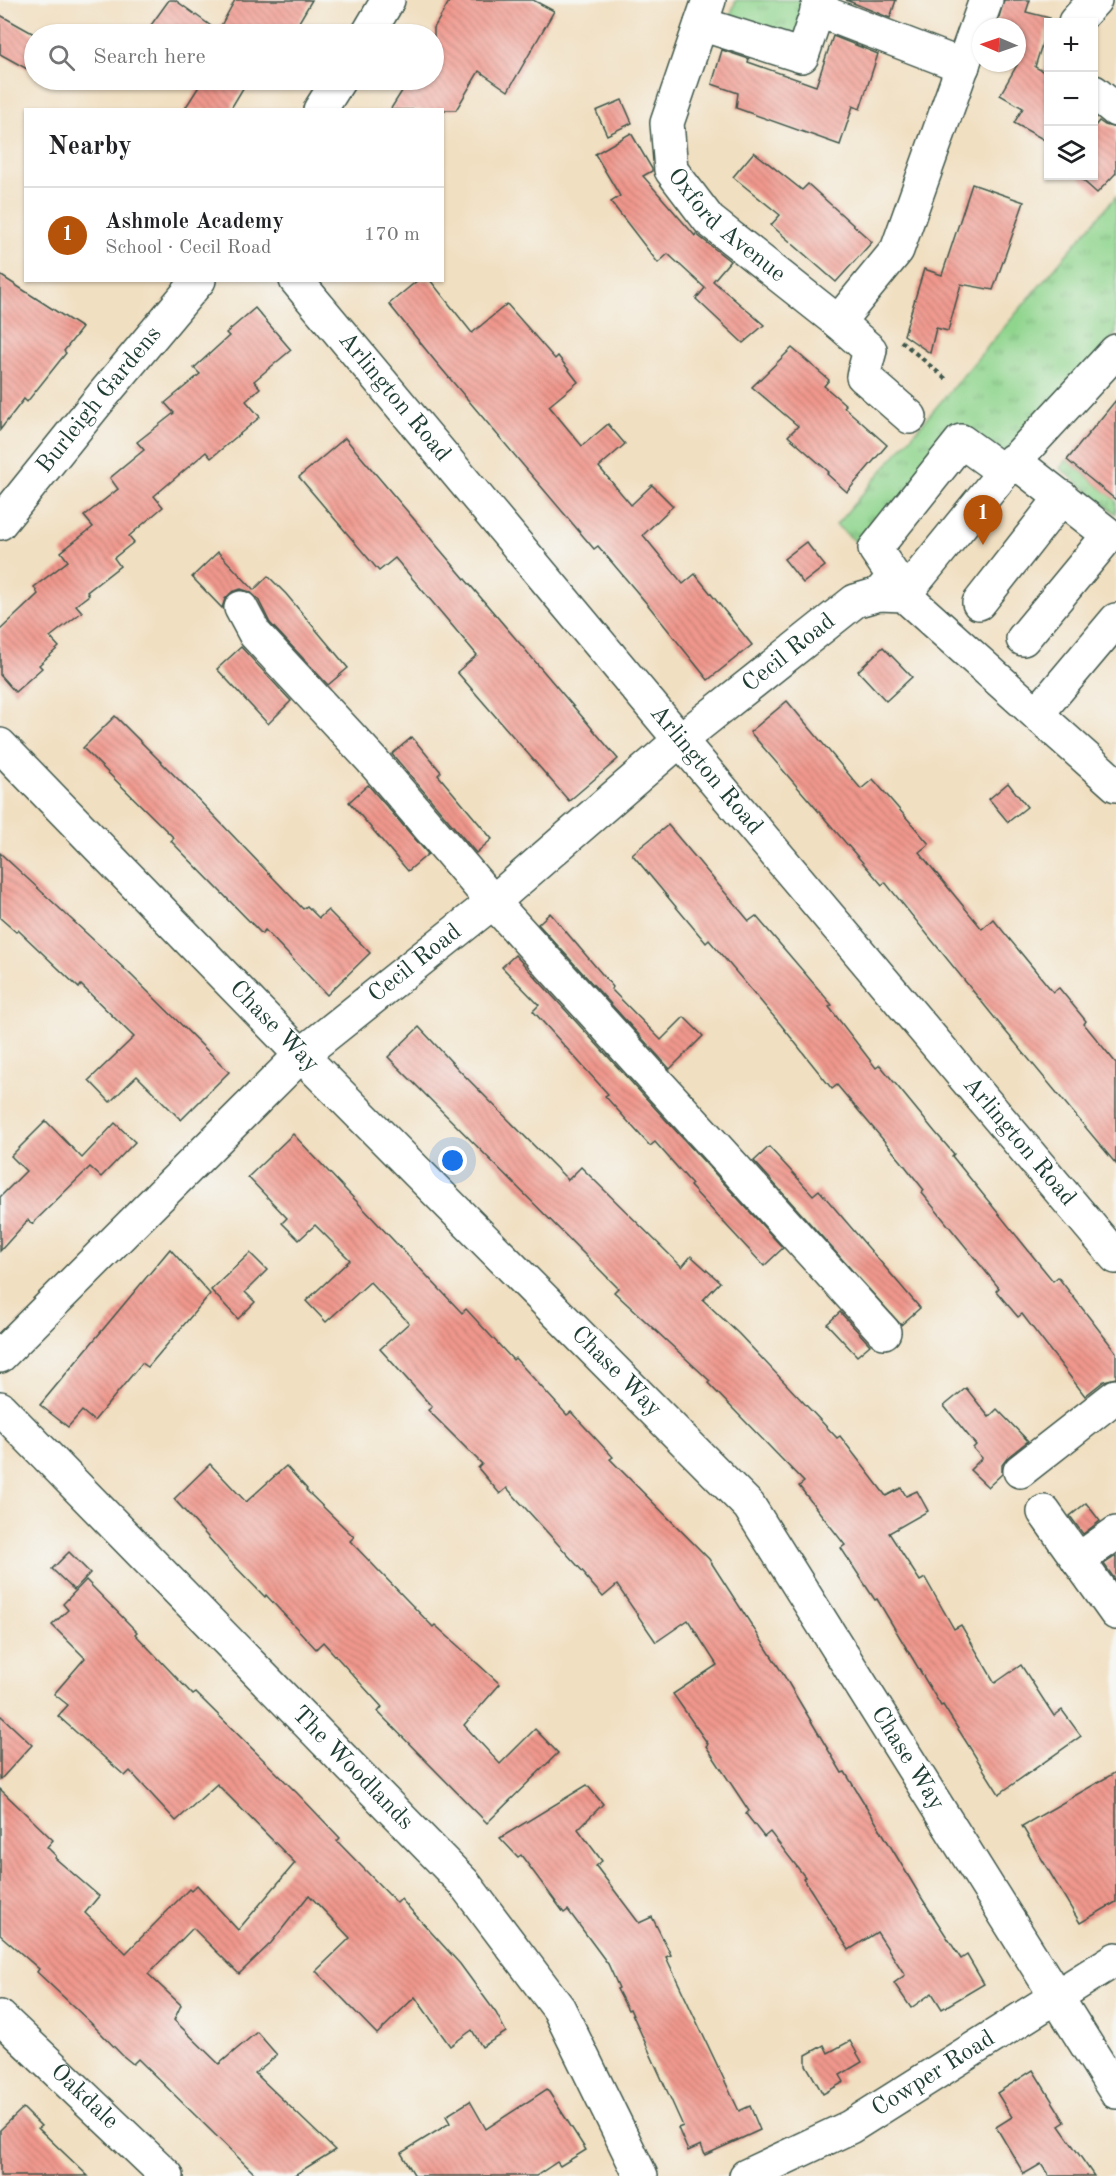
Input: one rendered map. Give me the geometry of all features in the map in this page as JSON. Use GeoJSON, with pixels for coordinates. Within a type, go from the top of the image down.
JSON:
{"type":"FeatureCollection","features":[{"type":"Feature","properties":{"kind":"street"},"geometry":{"type":"LineString","coordinates":[[374,24],[388,0]]}},
{"type":"Feature","properties":{"kind":"street"},"geometry":{"type":"LineString","coordinates":[[838,322],[897,250],[986,0]]}},
{"type":"Feature","properties":{"kind":"street"},"geometry":{"type":"LineString","coordinates":[[1079,18],[1095,0]]}},
{"type":"Feature","properties":{"kind":"street"},"geometry":{"type":"LineString","coordinates":[[705,12],[802,56],[819,5],[963,66]]}},
{"type":"Feature","properties":{"kind":"street","name":"Oxford Avenue"},"geometry":{"type":"LineString","coordinates":[[705,12],[668,123],[670,170],[709,220],[870,350],[863,376],[910,417]]}},
{"type":"Feature","properties":{"kind":"street"},"geometry":{"type":"LineString","coordinates":[[321,108],[333,90]]}},
{"type":"Feature","properties":{"kind":"street"},"geometry":{"type":"LineString","coordinates":[[1098,95],[1116,110]]}},
{"type":"Feature","properties":{"kind":"street","name":"Burleigh Gardens"},"geometry":{"type":"LineString","coordinates":[[0,523],[103,394],[197,282]]}},
{"type":"Feature","properties":{"kind":"street","name":"Arlington Road"},"geometry":{"type":"LineString","coordinates":[[298,282],[1116,1257]]}},
{"type":"Feature","properties":{"kind":"street"},"geometry":{"type":"LineString","coordinates":[[879,597],[1009,466],[1116,351]]}},
{"type":"Feature","properties":{"kind":"street"},"geometry":{"type":"LineString","coordinates":[[879,597],[894,577],[875,549],[961,441],[1062,497],[1109,535],[1023,639]]}},
{"type":"Feature","properties":{"kind":"street"},"geometry":{"type":"LineString","coordinates":[[979,603],[1062,497]]}},
{"type":"Feature","properties":{"kind":"street"},"geometry":{"type":"LineString","coordinates":[[879,597],[1037,714],[1116,785]]}},
{"type":"Feature","properties":{"kind":"street","name":"Cecil Road"},"geometry":{"type":"LineString","coordinates":[[0,1356],[301,1055],[493,902],[680,740],[879,597]]}},
{"type":"Feature","properties":{"kind":"street"},"geometry":{"type":"LineString","coordinates":[[241,608],[255,634],[371,759],[493,902],[884,1332]]}},
{"type":"Feature","properties":{"kind":"street"},"geometry":{"type":"LineString","coordinates":[[1037,714],[1105,655],[1116,620]]}},
{"type":"Feature","properties":{"kind":"street","name":"Chase Way"},"geometry":{"type":"LineString","coordinates":[[0,746],[301,1055],[749,1506],[1116,2092]]}},
{"type":"Feature","properties":{"kind":"street"},"geometry":{"type":"LineString","coordinates":[[1020,1471],[1116,1396]]}},
{"type":"Feature","properties":{"kind":"street","name":"The Woodlands"},"geometry":{"type":"LineString","coordinates":[[0,1408],[464,1883],[559,2009],[641,2176]]}},
{"type":"Feature","properties":{"kind":"street"},"geometry":{"type":"LineString","coordinates":[[1044,1512],[1116,1613]]}},
{"type":"Feature","properties":{"kind":"street"},"geometry":{"type":"LineString","coordinates":[[1078,1560],[1116,1533]]}},
{"type":"Feature","properties":{"kind":"street","name":"Cowper Road"},"geometry":{"type":"LineString","coordinates":[[746,2176],[850,2127],[1116,1959]]}},
{"type":"Feature","properties":{"kind":"street","name":"Oakdale"},"geometry":{"type":"LineString","coordinates":[[0,2017],[167,2176]]}},
{"type":"Feature","properties":{"kind":"green space"},"geometry":{"type":"Polygon","coordinates":[[[736,0],[810,0],[795,43],[729,19],[736,0]]]}},
{"type":"Feature","properties":{"kind":"green space"},"geometry":{"type":"Polygon","coordinates":[[[1116,196],[1116,333],[1088,366],[1000,458],[959,433],[868,552],[836,525],[1116,196]]]}},
{"type":"Feature","properties":{"kind":"green space"},"geometry":{"type":"Polygon","coordinates":[[[1067,460],[1116,500],[1116,514],[1060,468],[1067,460]]]}},
{"type":"Feature","properties":{"kind":"building"},"geometry":{"type":"Polygon","coordinates":[[[169,0],[175,0],[208,24],[152,24],[169,0]]]}},
{"type":"Feature","properties":{"kind":"building"},"geometry":{"type":"Polygon","coordinates":[[[235,0],[312,0],[298,24],[222,24],[235,0]]]}},
{"type":"Feature","properties":{"kind":"building"},"geometry":{"type":"Polygon","coordinates":[[[450,0],[533,0],[554,11],[508,91],[479,71],[456,110],[391,108],[403,90],[444,90],[444,24],[436,24],[450,0]]]}},
{"type":"Feature","properties":{"kind":"building"},"geometry":{"type":"Polygon","coordinates":[[[846,0],[896,0],[890,18],[846,0]]]}},
{"type":"Feature","properties":{"kind":"building"},"geometry":{"type":"Polygon","coordinates":[[[1004,0],[1030,0],[1026,12],[1050,18],[1044,18],[1044,38],[1035,67],[1044,72],[1044,140],[1014,123],[1023,108],[1000,95],[1013,72],[1026,72],[1026,18],[999,18],[1004,0]]]}},
{"type":"Feature","properties":{"kind":"building"},"geometry":{"type":"Polygon","coordinates":[[[0,15],[24,28],[24,67],[0,54],[0,15]]]}},
{"type":"Feature","properties":{"kind":"building"},"geometry":{"type":"Polygon","coordinates":[[[833,36],[878,54],[860,109],[853,106],[840,145],[736,108],[738,93],[712,84],[722,50],[749,59],[748,62],[816,86],[833,36]]]}},
{"type":"Feature","properties":{"kind":"building"},"geometry":{"type":"Polygon","coordinates":[[[197,90],[242,90],[231,108],[185,108],[197,90]]]}},
{"type":"Feature","properties":{"kind":"building"},"geometry":{"type":"Polygon","coordinates":[[[622,100],[632,123],[607,135],[596,111],[622,100]]]}},
{"type":"Feature","properties":{"kind":"building"},"geometry":{"type":"Polygon","coordinates":[[[1098,122],[1116,128],[1116,173],[1097,193],[1082,180],[1098,180],[1098,122]]]}},
{"type":"Feature","properties":{"kind":"building"},"geometry":{"type":"Polygon","coordinates":[[[631,133],[652,169],[643,176],[695,236],[696,234],[730,261],[713,281],[764,325],[743,343],[696,299],[705,288],[668,254],[658,263],[611,202],[620,196],[595,154],[631,133]]]}},
{"type":"Feature","properties":{"kind":"building"},"geometry":{"type":"Polygon","coordinates":[[[754,152],[802,190],[808,184],[872,242],[836,282],[771,225],[780,215],[733,177],[754,152]]]}},
{"type":"Feature","properties":{"kind":"building"},"geometry":{"type":"Polygon","coordinates":[[[972,184],[1024,202],[993,290],[961,284],[948,331],[936,328],[930,353],[904,335],[924,269],[942,275],[972,184]]]}},
{"type":"Feature","properties":{"kind":"building"},"geometry":{"type":"Polygon","coordinates":[[[0,275],[82,328],[64,351],[66,353],[27,402],[24,399],[0,430],[0,275]]]}},
{"type":"Feature","properties":{"kind":"building"},"geometry":{"type":"Polygon","coordinates":[[[416,282],[432,282],[472,333],[507,304],[555,359],[558,356],[578,382],[549,406],[582,446],[608,424],[625,444],[599,467],[631,505],[652,485],[673,506],[643,535],[683,584],[695,574],[752,645],[708,680],[598,546],[594,549],[389,304],[416,282]]]}},
{"type":"Feature","properties":{"kind":"building"},"geometry":{"type":"Polygon","coordinates":[[[255,308],[291,350],[254,381],[260,388],[246,401],[260,417],[211,458],[206,452],[154,496],[163,507],[129,536],[134,542],[114,558],[120,566],[87,592],[89,595],[76,605],[82,612],[50,637],[59,647],[39,665],[42,668],[15,692],[0,675],[0,630],[38,594],[34,587],[68,561],[61,552],[93,527],[84,516],[118,489],[110,478],[144,450],[137,442],[174,413],[165,403],[200,374],[194,368],[229,336],[226,333],[255,308]]]}},
{"type":"Feature","properties":{"kind":"building"},"geometry":{"type":"Polygon","coordinates":[[[792,348],[829,380],[824,386],[846,405],[844,407],[887,445],[847,492],[827,474],[829,472],[788,436],[798,426],[752,387],[792,348]]]}},
{"type":"Feature","properties":{"kind":"building"},"geometry":{"type":"Polygon","coordinates":[[[1116,400],[1116,500],[1067,460],[1116,400]]]}},
{"type":"Feature","properties":{"kind":"building"},"geometry":{"type":"Polygon","coordinates":[[[345,438],[618,759],[569,801],[457,672],[477,655],[395,558],[379,571],[299,477],[345,438]]]}},
{"type":"Feature","properties":{"kind":"building"},"geometry":{"type":"Polygon","coordinates":[[[806,542],[825,566],[803,583],[784,559],[806,542]]]}},
{"type":"Feature","properties":{"kind":"building"},"geometry":{"type":"Polygon","coordinates":[[[218,552],[254,590],[268,576],[348,668],[328,685],[270,623],[258,599],[250,592],[241,589],[232,592],[225,599],[222,608],[192,577],[218,552]]]}},
{"type":"Feature","properties":{"kind":"building"},"geometry":{"type":"Polygon","coordinates":[[[241,647],[291,701],[268,724],[217,669],[241,647]]]}},
{"type":"Feature","properties":{"kind":"building"},"geometry":{"type":"Polygon","coordinates":[[[883,647],[912,677],[886,701],[858,671],[883,647]]]}},
{"type":"Feature","properties":{"kind":"building"},"geometry":{"type":"Polygon","coordinates":[[[787,701],[861,789],[873,779],[929,844],[919,852],[982,929],[993,919],[1053,992],[1059,988],[1086,1021],[1084,1024],[1116,1063],[1116,1164],[885,882],[882,885],[750,732],[787,701]]]}},
{"type":"Feature","properties":{"kind":"building"},"geometry":{"type":"Polygon","coordinates":[[[115,716],[303,909],[307,906],[319,918],[328,910],[370,953],[327,995],[265,930],[262,934],[171,841],[174,838],[83,748],[115,716]]]}},
{"type":"Feature","properties":{"kind":"building"},"geometry":{"type":"Polygon","coordinates":[[[412,737],[441,772],[438,775],[492,839],[476,853],[392,754],[412,737]]]}},
{"type":"Feature","properties":{"kind":"building"},"geometry":{"type":"Polygon","coordinates":[[[1008,783],[1027,807],[1008,822],[989,799],[1008,783]]]}},
{"type":"Feature","properties":{"kind":"building"},"geometry":{"type":"Polygon","coordinates":[[[368,785],[428,854],[408,871],[349,802],[368,785]]]}},
{"type":"Feature","properties":{"kind":"building"},"geometry":{"type":"Polygon","coordinates":[[[668,825],[749,921],[756,916],[832,1005],[829,1007],[876,1068],[880,1065],[954,1154],[952,1156],[1053,1281],[1058,1277],[1116,1352],[1116,1378],[1104,1381],[1085,1396],[1022,1314],[1018,1317],[996,1291],[999,1288],[922,1193],[924,1190],[901,1161],[837,1085],[832,1089],[709,940],[706,943],[632,854],[668,825]]]}},
{"type":"Feature","properties":{"kind":"building"},"geometry":{"type":"Polygon","coordinates":[[[0,853],[128,972],[229,1072],[181,1120],[137,1076],[110,1102],[89,1080],[134,1037],[81,985],[79,988],[18,930],[16,932],[0,918],[0,853]]]}},
{"type":"Feature","properties":{"kind":"building"},"geometry":{"type":"Polygon","coordinates":[[[550,913],[613,987],[611,989],[661,1040],[684,1017],[703,1036],[670,1069],[538,924],[550,913]]]}},
{"type":"Feature","properties":{"kind":"building"},"geometry":{"type":"Polygon","coordinates":[[[515,955],[783,1248],[764,1266],[690,1186],[692,1184],[655,1142],[650,1146],[605,1096],[608,1094],[533,1011],[539,1005],[502,967],[515,955]]]}},
{"type":"Feature","properties":{"kind":"building"},"geometry":{"type":"Polygon","coordinates":[[[419,1027],[568,1180],[581,1167],[682,1267],[691,1256],[720,1282],[703,1300],[739,1334],[837,1438],[840,1436],[886,1496],[901,1488],[906,1496],[917,1491],[928,1511],[889,1533],[920,1581],[925,1578],[954,1629],[961,1625],[995,1683],[1021,1665],[1054,1716],[1062,1710],[1081,1736],[999,1794],[943,1705],[941,1706],[877,1599],[875,1600],[841,1548],[845,1545],[799,1486],[804,1482],[708,1383],[710,1381],[614,1292],[618,1288],[388,1057],[419,1027]]]}},
{"type":"Feature","properties":{"kind":"building"},"geometry":{"type":"Polygon","coordinates":[[[46,1121],[82,1158],[115,1123],[135,1142],[101,1177],[90,1167],[32,1224],[28,1220],[0,1251],[0,1197],[26,1171],[11,1156],[46,1121]]]}},
{"type":"Feature","properties":{"kind":"building"},"geometry":{"type":"Polygon","coordinates":[[[293,1134],[462,1313],[466,1309],[567,1415],[571,1412],[613,1457],[610,1459],[709,1559],[961,1959],[967,1955],[984,1984],[942,2009],[932,1993],[911,2008],[894,1983],[905,1975],[877,1932],[849,1950],[803,1878],[805,1877],[770,1832],[764,1837],[746,1814],[749,1811],[706,1746],[708,1744],[673,1694],[717,1665],[688,1620],[656,1642],[617,1585],[603,1597],[507,1488],[500,1494],[478,1468],[482,1464],[428,1410],[432,1407],[380,1349],[409,1323],[370,1282],[326,1322],[306,1301],[350,1260],[315,1225],[299,1240],[282,1223],[287,1218],[248,1177],[293,1134]]]}},
{"type":"Feature","properties":{"kind":"building"},"geometry":{"type":"Polygon","coordinates":[[[769,1147],[813,1195],[819,1190],[920,1308],[901,1325],[754,1161],[769,1147]]]}},
{"type":"Feature","properties":{"kind":"building"},"geometry":{"type":"Polygon","coordinates":[[[170,1249],[210,1294],[148,1367],[142,1363],[94,1421],[82,1411],[68,1427],[40,1405],[170,1249]]]}},
{"type":"Feature","properties":{"kind":"building"},"geometry":{"type":"Polygon","coordinates":[[[250,1253],[267,1270],[245,1292],[255,1302],[238,1319],[211,1290],[250,1253]]]}},
{"type":"Feature","properties":{"kind":"building"},"geometry":{"type":"Polygon","coordinates":[[[840,1312],[870,1345],[857,1356],[827,1324],[840,1312]]]}},
{"type":"Feature","properties":{"kind":"building"},"geometry":{"type":"Polygon","coordinates":[[[966,1388],[989,1417],[997,1409],[1028,1441],[1008,1457],[1002,1465],[1002,1474],[988,1487],[970,1470],[982,1458],[973,1448],[976,1445],[944,1406],[966,1388]]]}},
{"type":"Feature","properties":{"kind":"building"},"geometry":{"type":"Polygon","coordinates":[[[210,1464],[246,1502],[286,1466],[306,1490],[354,1537],[350,1541],[433,1627],[435,1625],[500,1684],[464,1725],[500,1764],[535,1729],[558,1753],[487,1823],[378,1712],[382,1707],[323,1642],[316,1649],[266,1595],[265,1597],[224,1555],[174,1499],[210,1464]]]}},
{"type":"Feature","properties":{"kind":"building"},"geometry":{"type":"Polygon","coordinates":[[[1086,1503],[1100,1521],[1083,1534],[1070,1516],[1086,1503]]]}},
{"type":"Feature","properties":{"kind":"building"},"geometry":{"type":"Polygon","coordinates":[[[69,1552],[90,1573],[74,1590],[52,1569],[69,1552]]]}},
{"type":"Feature","properties":{"kind":"building"},"geometry":{"type":"Polygon","coordinates":[[[1116,1556],[1116,1581],[1104,1564],[1116,1556]]]}},
{"type":"Feature","properties":{"kind":"building"},"geometry":{"type":"Polygon","coordinates":[[[86,1580],[137,1632],[135,1634],[193,1695],[196,1693],[298,1794],[340,1838],[337,1841],[397,1903],[401,1899],[460,1964],[496,2013],[506,2032],[482,2047],[472,2030],[450,2046],[415,1997],[377,2034],[316,1971],[350,1938],[309,1895],[271,1943],[239,1974],[193,1928],[148,1974],[181,2005],[174,2020],[219,2064],[257,2032],[277,2055],[255,2073],[335,2150],[293,2176],[257,2176],[138,2059],[133,2064],[122,2055],[37,1972],[39,1969],[0,1935],[0,1789],[53,1840],[47,1847],[56,1856],[55,1858],[99,1896],[85,1913],[126,1953],[189,1889],[191,1891],[197,1885],[238,1930],[295,1863],[217,1784],[176,1821],[130,1771],[125,1776],[58,1716],[68,1705],[54,1694],[85,1658],[52,1625],[68,1610],[63,1604],[86,1580]]]}},
{"type":"Feature","properties":{"kind":"building"},"geometry":{"type":"Polygon","coordinates":[[[0,1715],[32,1745],[0,1780],[0,1715]]]}},
{"type":"Feature","properties":{"kind":"building"},"geometry":{"type":"Polygon","coordinates":[[[1116,1772],[1116,1902],[1080,1923],[1022,1826],[1116,1772]]]}},
{"type":"Feature","properties":{"kind":"building"},"geometry":{"type":"Polygon","coordinates":[[[587,1785],[603,1804],[578,1829],[602,1861],[596,1866],[639,1923],[652,1917],[671,1955],[666,1957],[739,2111],[750,2106],[760,2130],[705,2155],[701,2145],[688,2151],[678,2128],[683,2126],[630,2009],[628,2010],[617,1989],[619,1988],[608,1964],[568,1910],[564,1913],[521,1855],[518,1857],[500,1838],[587,1785]]]}},
{"type":"Feature","properties":{"kind":"building"},"geometry":{"type":"Polygon","coordinates":[[[850,2041],[862,2062],[840,2075],[844,2082],[823,2094],[806,2065],[806,2055],[824,2045],[828,2053],[850,2041]]]}},
{"type":"Feature","properties":{"kind":"building"},"geometry":{"type":"Polygon","coordinates":[[[1033,2070],[1065,2122],[1059,2126],[1094,2176],[1049,2176],[1041,2164],[1024,2174],[996,2127],[1012,2117],[997,2093],[1033,2070]]]}},
{"type":"Feature","properties":{"kind":"building"},"geometry":{"type":"Polygon","coordinates":[[[547,2089],[586,2150],[560,2166],[557,2162],[536,2176],[415,2176],[401,2153],[450,2123],[446,2116],[470,2101],[486,2129],[547,2089]]]}},
{"type":"Feature","properties":{"kind":"building"},"geometry":{"type":"Polygon","coordinates":[[[23,2108],[41,2126],[38,2128],[88,2176],[0,2176],[0,2130],[23,2108]]]}},
{"type":"Feature","properties":{"kind":"place","name":"Ashmole Academy"},"geometry":{"type":"Point","coordinates":[983,545]}}]}
